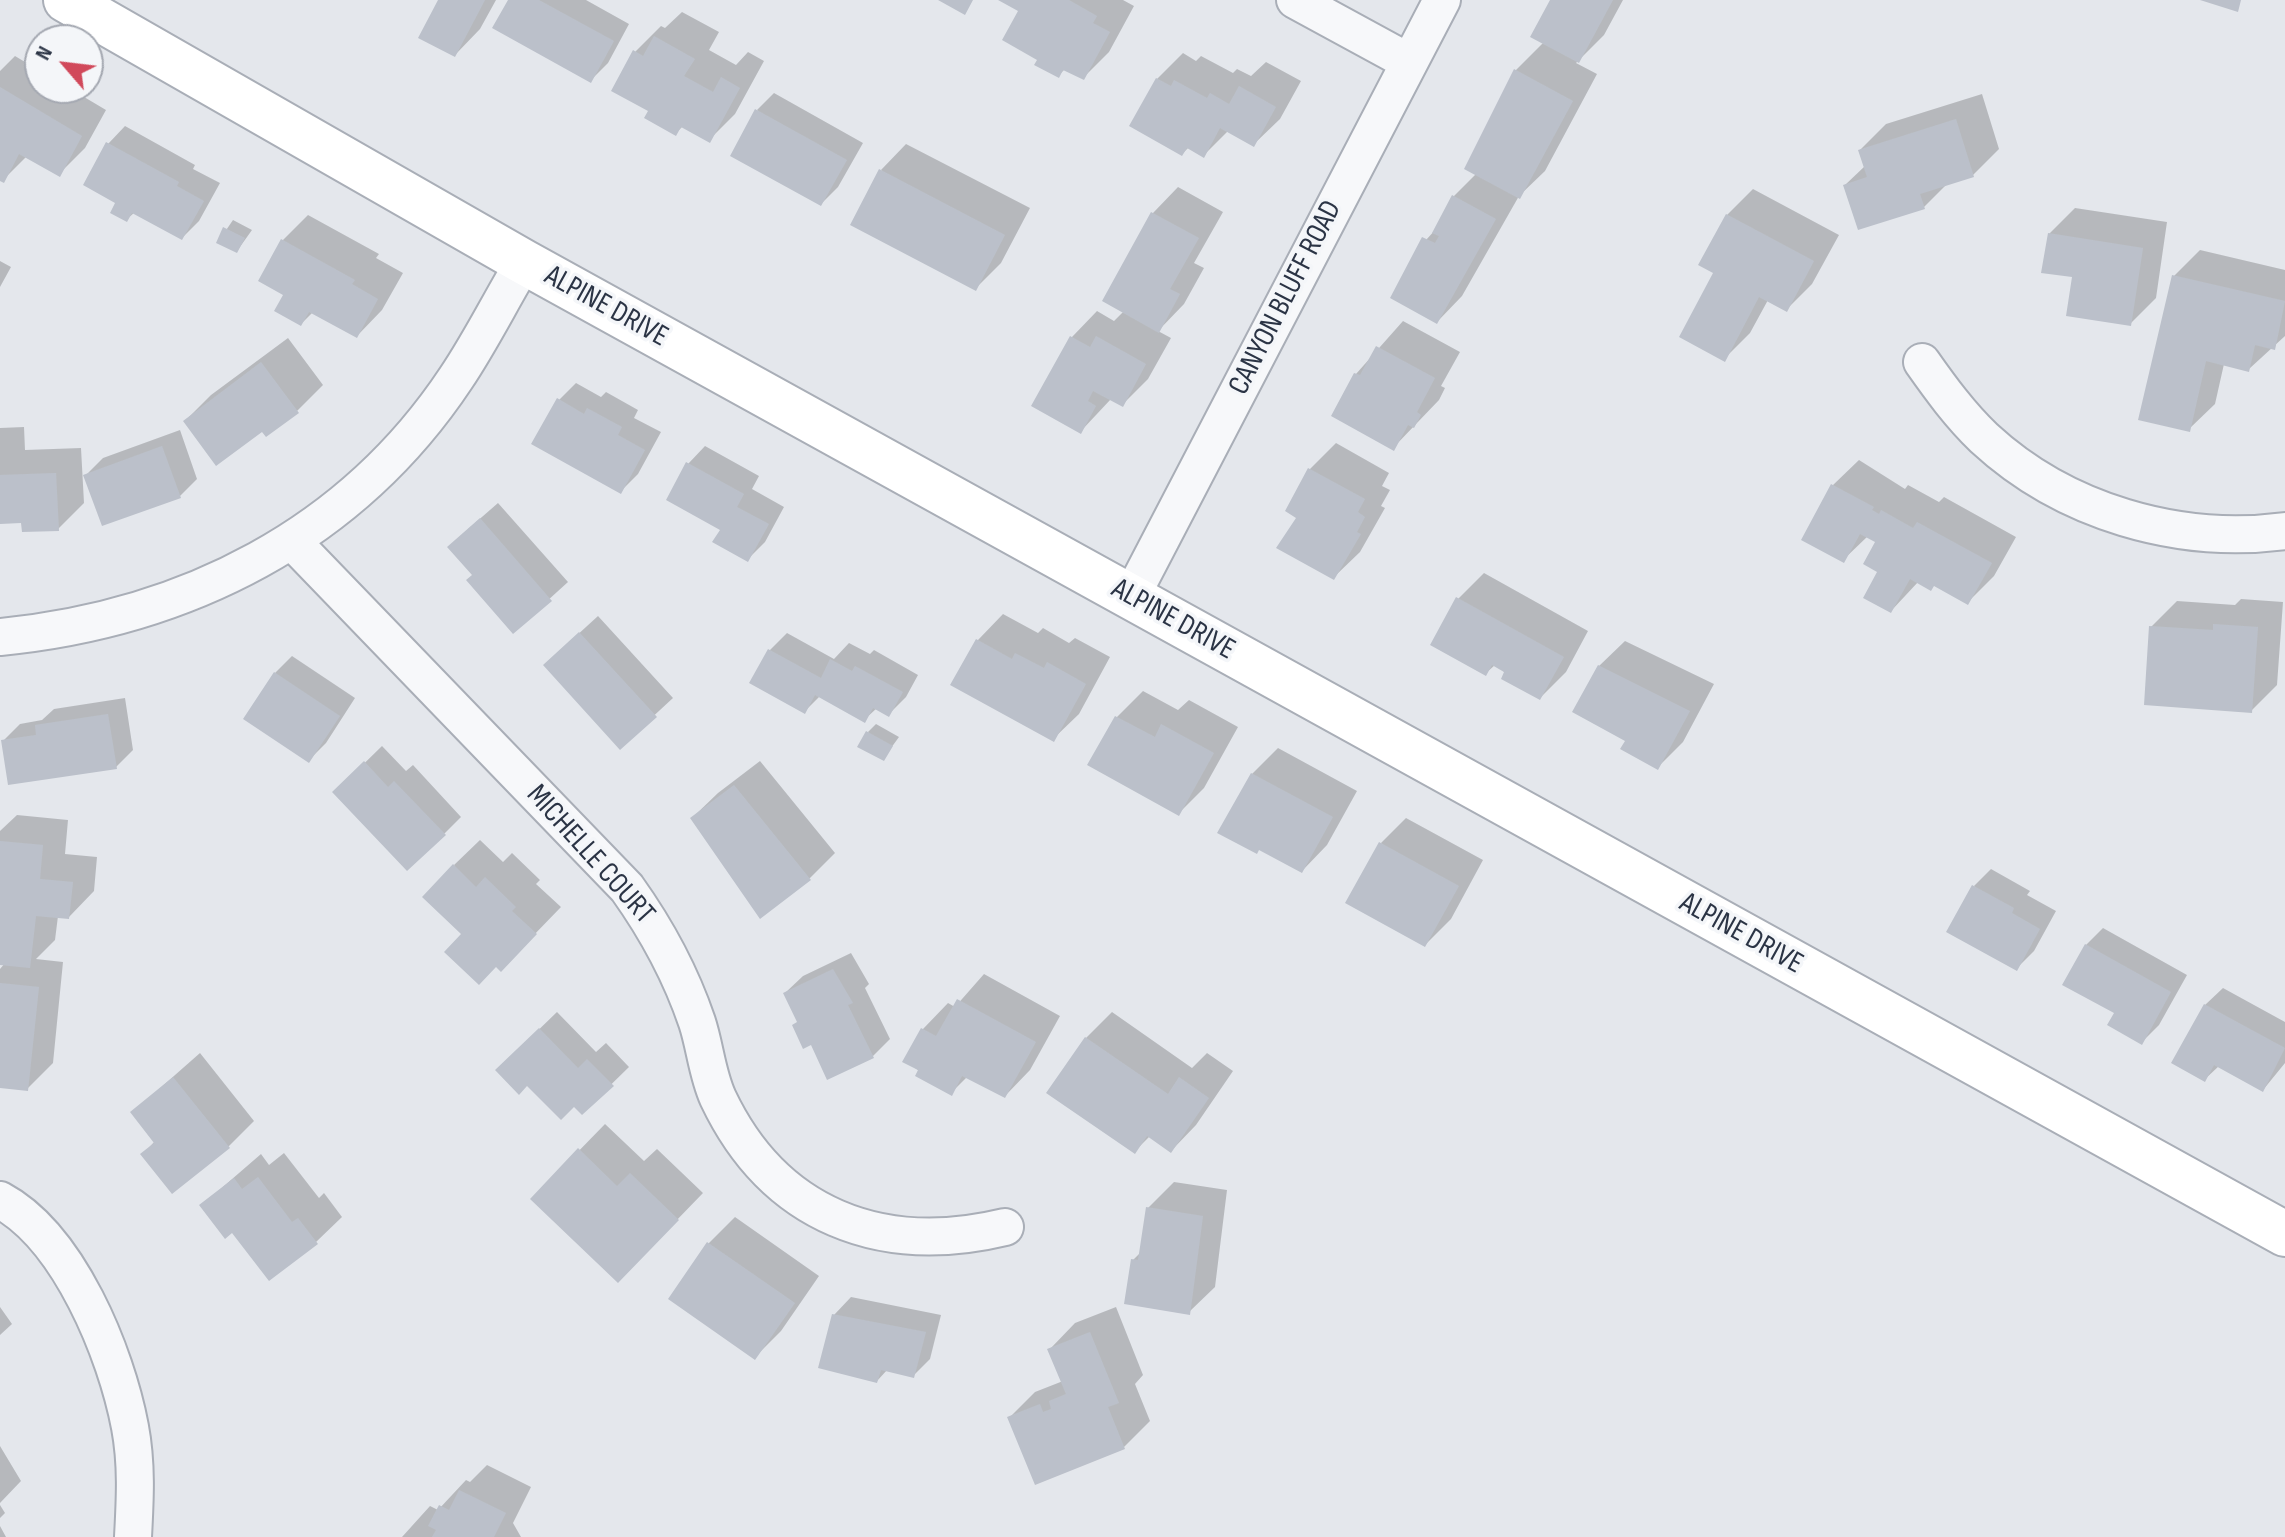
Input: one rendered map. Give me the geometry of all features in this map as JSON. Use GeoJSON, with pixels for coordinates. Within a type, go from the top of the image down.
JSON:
{"type":"FeatureCollection","features":[{"type":"Feature","properties":{"kind":"street","name":"ALPINE DRIVE"},"geometry":{"type":"LineString","coordinates":[[66,0],[524,262],[2285,1234]]}},
{"type":"Feature","properties":{"kind":"street"},"geometry":{"type":"LineString","coordinates":[[1295,0],[1409,62]]}},
{"type":"Feature","properties":{"kind":"street","name":"CANYON BLUFF ROAD"},"geometry":{"type":"LineString","coordinates":[[1131,597],[1442,0]]}},
{"type":"Feature","properties":{"kind":"street"},"geometry":{"type":"LineString","coordinates":[[0,637],[82,627],[162,605],[237,573],[292,541],[355,493],[413,435],[456,378],[524,262]]}},
{"type":"Feature","properties":{"kind":"street"},"geometry":{"type":"LineString","coordinates":[[1922,362],[1954,406],[1985,438],[2027,472],[2068,496],[2116,515],[2166,528],[2224,534],[2285,531]]}},
{"type":"Feature","properties":{"kind":"street","name":"MICHELLE COURT"},"geometry":{"type":"LineString","coordinates":[[292,541],[627,888],[656,928],[680,975],[716,1094],[736,1133],[765,1169],[795,1195],[833,1218],[877,1233],[923,1239],[965,1236],[1005,1227]]}},
{"type":"Feature","properties":{"kind":"street"},"geometry":{"type":"LineString","coordinates":[[0,1200],[16,1208],[54,1251],[87,1302],[113,1360],[132,1441],[136,1483],[133,1537]]}},
{"type":"Feature","properties":{"kind":"building"},"geometry":{"type":"Polygon","coordinates":[[[438,0],[485,0],[455,57],[418,38],[438,0]]]}},
{"type":"Feature","properties":{"kind":"building"},"geometry":{"type":"Polygon","coordinates":[[[508,0],[539,0],[614,41],[591,83],[492,28],[508,0]]]}},
{"type":"Feature","properties":{"kind":"building"},"geometry":{"type":"Polygon","coordinates":[[[938,0],[973,0],[965,15],[938,0]]]}},
{"type":"Feature","properties":{"kind":"building"},"geometry":{"type":"Polygon","coordinates":[[[998,0],[1069,0],[1097,16],[1093,23],[1110,32],[1084,80],[1063,70],[1059,78],[1034,65],[1037,60],[1002,40],[1018,11],[998,0]]]}},
{"type":"Feature","properties":{"kind":"building"},"geometry":{"type":"Polygon","coordinates":[[[1550,0],[1613,0],[1579,63],[1530,37],[1550,0]]]}},
{"type":"Feature","properties":{"kind":"building"},"geometry":{"type":"Polygon","coordinates":[[[2200,0],[2241,0],[2238,12],[2200,0]]]}},
{"type":"Feature","properties":{"kind":"building"},"geometry":{"type":"Polygon","coordinates":[[[654,36],[695,59],[684,76],[713,92],[721,77],[740,88],[710,143],[681,127],[676,136],[644,118],[648,111],[611,91],[633,50],[643,56],[654,36]]]}},
{"type":"Feature","properties":{"kind":"building"},"geometry":{"type":"Polygon","coordinates":[[[1514,69],[1573,101],[1520,199],[1464,169],[1514,69]]]}},
{"type":"Feature","properties":{"kind":"building"},"geometry":{"type":"Polygon","coordinates":[[[1156,78],[1171,86],[1174,80],[1207,98],[1210,93],[1229,104],[1239,86],[1276,107],[1254,147],[1220,128],[1204,158],[1187,148],[1182,156],[1129,126],[1156,78]]]}},
{"type":"Feature","properties":{"kind":"building"},"geometry":{"type":"Polygon","coordinates":[[[0,87],[82,136],[60,177],[19,154],[4,183],[0,181],[0,87]]]}},
{"type":"Feature","properties":{"kind":"building"},"geometry":{"type":"Polygon","coordinates":[[[755,109],[847,160],[821,206],[730,156],[755,109]]]}},
{"type":"Feature","properties":{"kind":"building"},"geometry":{"type":"Polygon","coordinates":[[[1956,119],[1974,177],[1920,194],[1925,209],[1858,230],[1843,185],[1867,177],[1858,150],[1956,119]]]}},
{"type":"Feature","properties":{"kind":"building"},"geometry":{"type":"Polygon","coordinates":[[[106,142],[179,182],[177,186],[204,201],[182,240],[132,213],[127,222],[110,213],[115,203],[83,185],[106,142]]]}},
{"type":"Feature","properties":{"kind":"building"},"geometry":{"type":"Polygon","coordinates":[[[879,169],[1005,235],[976,291],[850,225],[879,169]]]}},
{"type":"Feature","properties":{"kind":"building"},"geometry":{"type":"Polygon","coordinates":[[[1452,195],[1496,219],[1437,324],[1390,298],[1422,237],[1435,243],[1439,236],[1432,233],[1452,195]]]}},
{"type":"Feature","properties":{"kind":"building"},"geometry":{"type":"Polygon","coordinates":[[[1151,212],[1199,238],[1170,289],[1180,294],[1159,333],[1102,301],[1151,212]]]}},
{"type":"Feature","properties":{"kind":"building"},"geometry":{"type":"Polygon","coordinates":[[[1726,214],[1814,261],[1787,312],[1759,297],[1725,362],[1679,337],[1713,273],[1698,265],[1726,214]]]}},
{"type":"Feature","properties":{"kind":"building"},"geometry":{"type":"Polygon","coordinates":[[[223,227],[245,238],[237,253],[216,243],[223,227]]]}},
{"type":"Feature","properties":{"kind":"building"},"geometry":{"type":"Polygon","coordinates":[[[2048,233],[2143,248],[2131,326],[2066,316],[2072,277],[2041,273],[2048,233]]]}},
{"type":"Feature","properties":{"kind":"building"},"geometry":{"type":"Polygon","coordinates":[[[281,239],[355,280],[352,284],[378,299],[357,338],[309,312],[301,326],[274,311],[283,295],[258,281],[281,239]]]}},
{"type":"Feature","properties":{"kind":"building"},"geometry":{"type":"Polygon","coordinates":[[[2172,275],[2285,301],[2275,350],[2255,345],[2249,372],[2206,361],[2190,432],[2138,420],[2172,275]]]}},
{"type":"Feature","properties":{"kind":"building"},"geometry":{"type":"Polygon","coordinates":[[[1070,336],[1090,347],[1096,336],[1146,364],[1123,407],[1093,391],[1088,401],[1096,406],[1081,434],[1031,406],[1070,336]]]}},
{"type":"Feature","properties":{"kind":"building"},"geometry":{"type":"Polygon","coordinates":[[[1376,346],[1435,378],[1417,412],[1421,415],[1414,428],[1408,425],[1394,451],[1331,416],[1354,373],[1360,375],[1376,346]]]}},
{"type":"Feature","properties":{"kind":"building"},"geometry":{"type":"Polygon","coordinates":[[[261,362],[299,413],[266,437],[262,432],[216,466],[183,421],[261,362]]]}},
{"type":"Feature","properties":{"kind":"building"},"geometry":{"type":"Polygon","coordinates":[[[557,398],[584,414],[587,408],[622,427],[618,435],[645,450],[621,494],[531,444],[557,398]]]}},
{"type":"Feature","properties":{"kind":"building"},"geometry":{"type":"Polygon","coordinates":[[[162,446],[181,498],[102,526],[83,475],[162,446]]]}},
{"type":"Feature","properties":{"kind":"building"},"geometry":{"type":"Polygon","coordinates":[[[686,462],[744,494],[737,507],[769,524],[748,562],[712,542],[720,530],[666,500],[686,462]]]}},
{"type":"Feature","properties":{"kind":"building"},"geometry":{"type":"Polygon","coordinates":[[[1308,468],[1365,499],[1358,512],[1365,517],[1357,532],[1361,534],[1334,580],[1276,548],[1296,518],[1285,511],[1308,468]]]}},
{"type":"Feature","properties":{"kind":"building"},"geometry":{"type":"Polygon","coordinates":[[[56,473],[59,531],[22,532],[21,523],[0,524],[0,475],[56,473]]]}},
{"type":"Feature","properties":{"kind":"building"},"geometry":{"type":"Polygon","coordinates":[[[1831,484],[1874,507],[1872,510],[1879,514],[1881,510],[1913,528],[1917,522],[1992,563],[1968,605],[1934,586],[1931,591],[1910,579],[1891,613],[1863,598],[1877,572],[1863,564],[1875,542],[1860,534],[1844,563],[1801,540],[1831,484]]]}},
{"type":"Feature","properties":{"kind":"building"},"geometry":{"type":"Polygon","coordinates":[[[480,518],[552,601],[513,634],[466,580],[472,575],[447,547],[480,518]]]}},
{"type":"Feature","properties":{"kind":"building"},"geometry":{"type":"Polygon","coordinates":[[[1456,597],[1564,657],[1540,700],[1501,679],[1504,672],[1492,665],[1486,676],[1430,645],[1456,597]]]}},
{"type":"Feature","properties":{"kind":"building"},"geometry":{"type":"Polygon","coordinates":[[[2213,624],[2258,627],[2252,713],[2144,705],[2149,626],[2213,630],[2213,624]]]}},
{"type":"Feature","properties":{"kind":"building"},"geometry":{"type":"Polygon","coordinates":[[[579,632],[657,717],[620,750],[543,665],[579,632]]]}},
{"type":"Feature","properties":{"kind":"building"},"geometry":{"type":"Polygon","coordinates":[[[976,639],[1012,659],[1015,653],[1044,668],[1047,662],[1086,684],[1054,742],[950,685],[976,639]]]}},
{"type":"Feature","properties":{"kind":"building"},"geometry":{"type":"Polygon","coordinates":[[[768,649],[821,678],[830,659],[852,671],[855,666],[903,692],[889,717],[873,708],[865,723],[815,695],[805,714],[749,683],[768,649]]]}},
{"type":"Feature","properties":{"kind":"building"},"geometry":{"type":"Polygon","coordinates":[[[1598,665],[1690,711],[1658,770],[1620,749],[1625,741],[1572,712],[1598,665]]]}},
{"type":"Feature","properties":{"kind":"building"},"geometry":{"type":"Polygon","coordinates":[[[274,672],[340,716],[309,763],[243,719],[274,672]]]}},
{"type":"Feature","properties":{"kind":"building"},"geometry":{"type":"Polygon","coordinates":[[[108,714],[117,769],[8,785],[1,740],[36,735],[35,725],[108,714]]]}},
{"type":"Feature","properties":{"kind":"building"},"geometry":{"type":"Polygon","coordinates":[[[1115,716],[1155,737],[1161,724],[1214,753],[1179,816],[1087,765],[1115,716]]]}},
{"type":"Feature","properties":{"kind":"building"},"geometry":{"type":"Polygon","coordinates":[[[866,731],[893,746],[884,761],[857,747],[866,731]]]}},
{"type":"Feature","properties":{"kind":"building"},"geometry":{"type":"Polygon","coordinates":[[[364,761],[388,787],[394,781],[446,835],[407,871],[332,792],[364,761]]]}},
{"type":"Feature","properties":{"kind":"building"},"geometry":{"type":"Polygon","coordinates":[[[1251,773],[1333,817],[1302,873],[1259,850],[1257,854],[1217,833],[1251,773]]]}},
{"type":"Feature","properties":{"kind":"building"},"geometry":{"type":"Polygon","coordinates":[[[734,785],[811,880],[760,919],[690,818],[734,785]]]}},
{"type":"Feature","properties":{"kind":"building"},"geometry":{"type":"Polygon","coordinates":[[[0,841],[43,845],[40,879],[73,882],[69,919],[36,916],[30,968],[0,965],[0,841]]]}},
{"type":"Feature","properties":{"kind":"building"},"geometry":{"type":"Polygon","coordinates":[[[1379,842],[1459,886],[1425,947],[1345,903],[1379,842]]]}},
{"type":"Feature","properties":{"kind":"building"},"geometry":{"type":"Polygon","coordinates":[[[453,864],[476,887],[485,877],[516,907],[512,911],[537,934],[501,972],[496,967],[479,985],[444,952],[461,934],[422,897],[453,864]]]}},
{"type":"Feature","properties":{"kind":"building"},"geometry":{"type":"Polygon","coordinates":[[[1972,885],[2014,908],[2012,913],[2040,929],[2017,971],[1946,932],[1972,885]]]}},
{"type":"Feature","properties":{"kind":"building"},"geometry":{"type":"Polygon","coordinates":[[[2085,944],[2171,992],[2142,1045],[2107,1025],[2114,1013],[2062,985],[2085,944]]]}},
{"type":"Feature","properties":{"kind":"building"},"geometry":{"type":"Polygon","coordinates":[[[833,969],[853,1003],[848,1005],[874,1058],[827,1080],[811,1045],[803,1049],[792,1025],[797,1022],[783,993],[833,969]]]}},
{"type":"Feature","properties":{"kind":"building"},"geometry":{"type":"Polygon","coordinates":[[[0,983],[39,987],[28,1091],[0,1088],[0,983]]]}},
{"type":"Feature","properties":{"kind":"building"},"geometry":{"type":"Polygon","coordinates":[[[957,999],[1036,1042],[1005,1098],[962,1076],[952,1096],[915,1076],[918,1070],[902,1062],[921,1028],[936,1036],[957,999]]]}},
{"type":"Feature","properties":{"kind":"building"},"geometry":{"type":"Polygon","coordinates":[[[2204,1004],[2285,1048],[2263,1092],[2214,1065],[2205,1082],[2171,1063],[2204,1004]]]}},
{"type":"Feature","properties":{"kind":"building"},"geometry":{"type":"Polygon","coordinates":[[[539,1028],[578,1068],[587,1059],[614,1086],[582,1115],[574,1107],[561,1120],[527,1086],[519,1095],[495,1070],[539,1028]]]}},
{"type":"Feature","properties":{"kind":"building"},"geometry":{"type":"Polygon","coordinates":[[[1085,1037],[1168,1094],[1179,1077],[1209,1098],[1171,1153],[1147,1136],[1135,1154],[1046,1093],[1085,1037]]]}},
{"type":"Feature","properties":{"kind":"building"},"geometry":{"type":"Polygon","coordinates":[[[173,1077],[230,1148],[172,1194],[140,1154],[154,1143],[130,1112],[173,1077]]]}},
{"type":"Feature","properties":{"kind":"building"},"geometry":{"type":"Polygon","coordinates":[[[578,1148],[617,1186],[630,1173],[679,1220],[618,1283],[530,1199],[578,1148]]]}},
{"type":"Feature","properties":{"kind":"building"},"geometry":{"type":"Polygon","coordinates":[[[258,1177],[292,1222],[298,1218],[318,1244],[269,1281],[232,1233],[225,1239],[199,1205],[234,1178],[242,1189],[258,1177]]]}},
{"type":"Feature","properties":{"kind":"building"},"geometry":{"type":"Polygon","coordinates":[[[1146,1207],[1203,1216],[1190,1315],[1124,1304],[1131,1259],[1138,1260],[1146,1207]]]}},
{"type":"Feature","properties":{"kind":"building"},"geometry":{"type":"Polygon","coordinates":[[[707,1242],[795,1303],[755,1360],[668,1299],[707,1242]]]}},
{"type":"Feature","properties":{"kind":"building"},"geometry":{"type":"Polygon","coordinates":[[[832,1314],[926,1332],[914,1378],[881,1370],[877,1383],[818,1368],[832,1314]]]}},
{"type":"Feature","properties":{"kind":"building"},"geometry":{"type":"Polygon","coordinates":[[[1090,1332],[1119,1403],[1108,1407],[1125,1449],[1035,1485],[1007,1417],[1040,1404],[1043,1412],[1051,1409],[1049,1401],[1066,1394],[1047,1349],[1090,1332]]]}},
{"type":"Feature","properties":{"kind":"building"},"geometry":{"type":"Polygon","coordinates":[[[459,1490],[506,1513],[494,1537],[432,1537],[436,1530],[428,1526],[439,1505],[449,1510],[459,1490]]]}}]}
